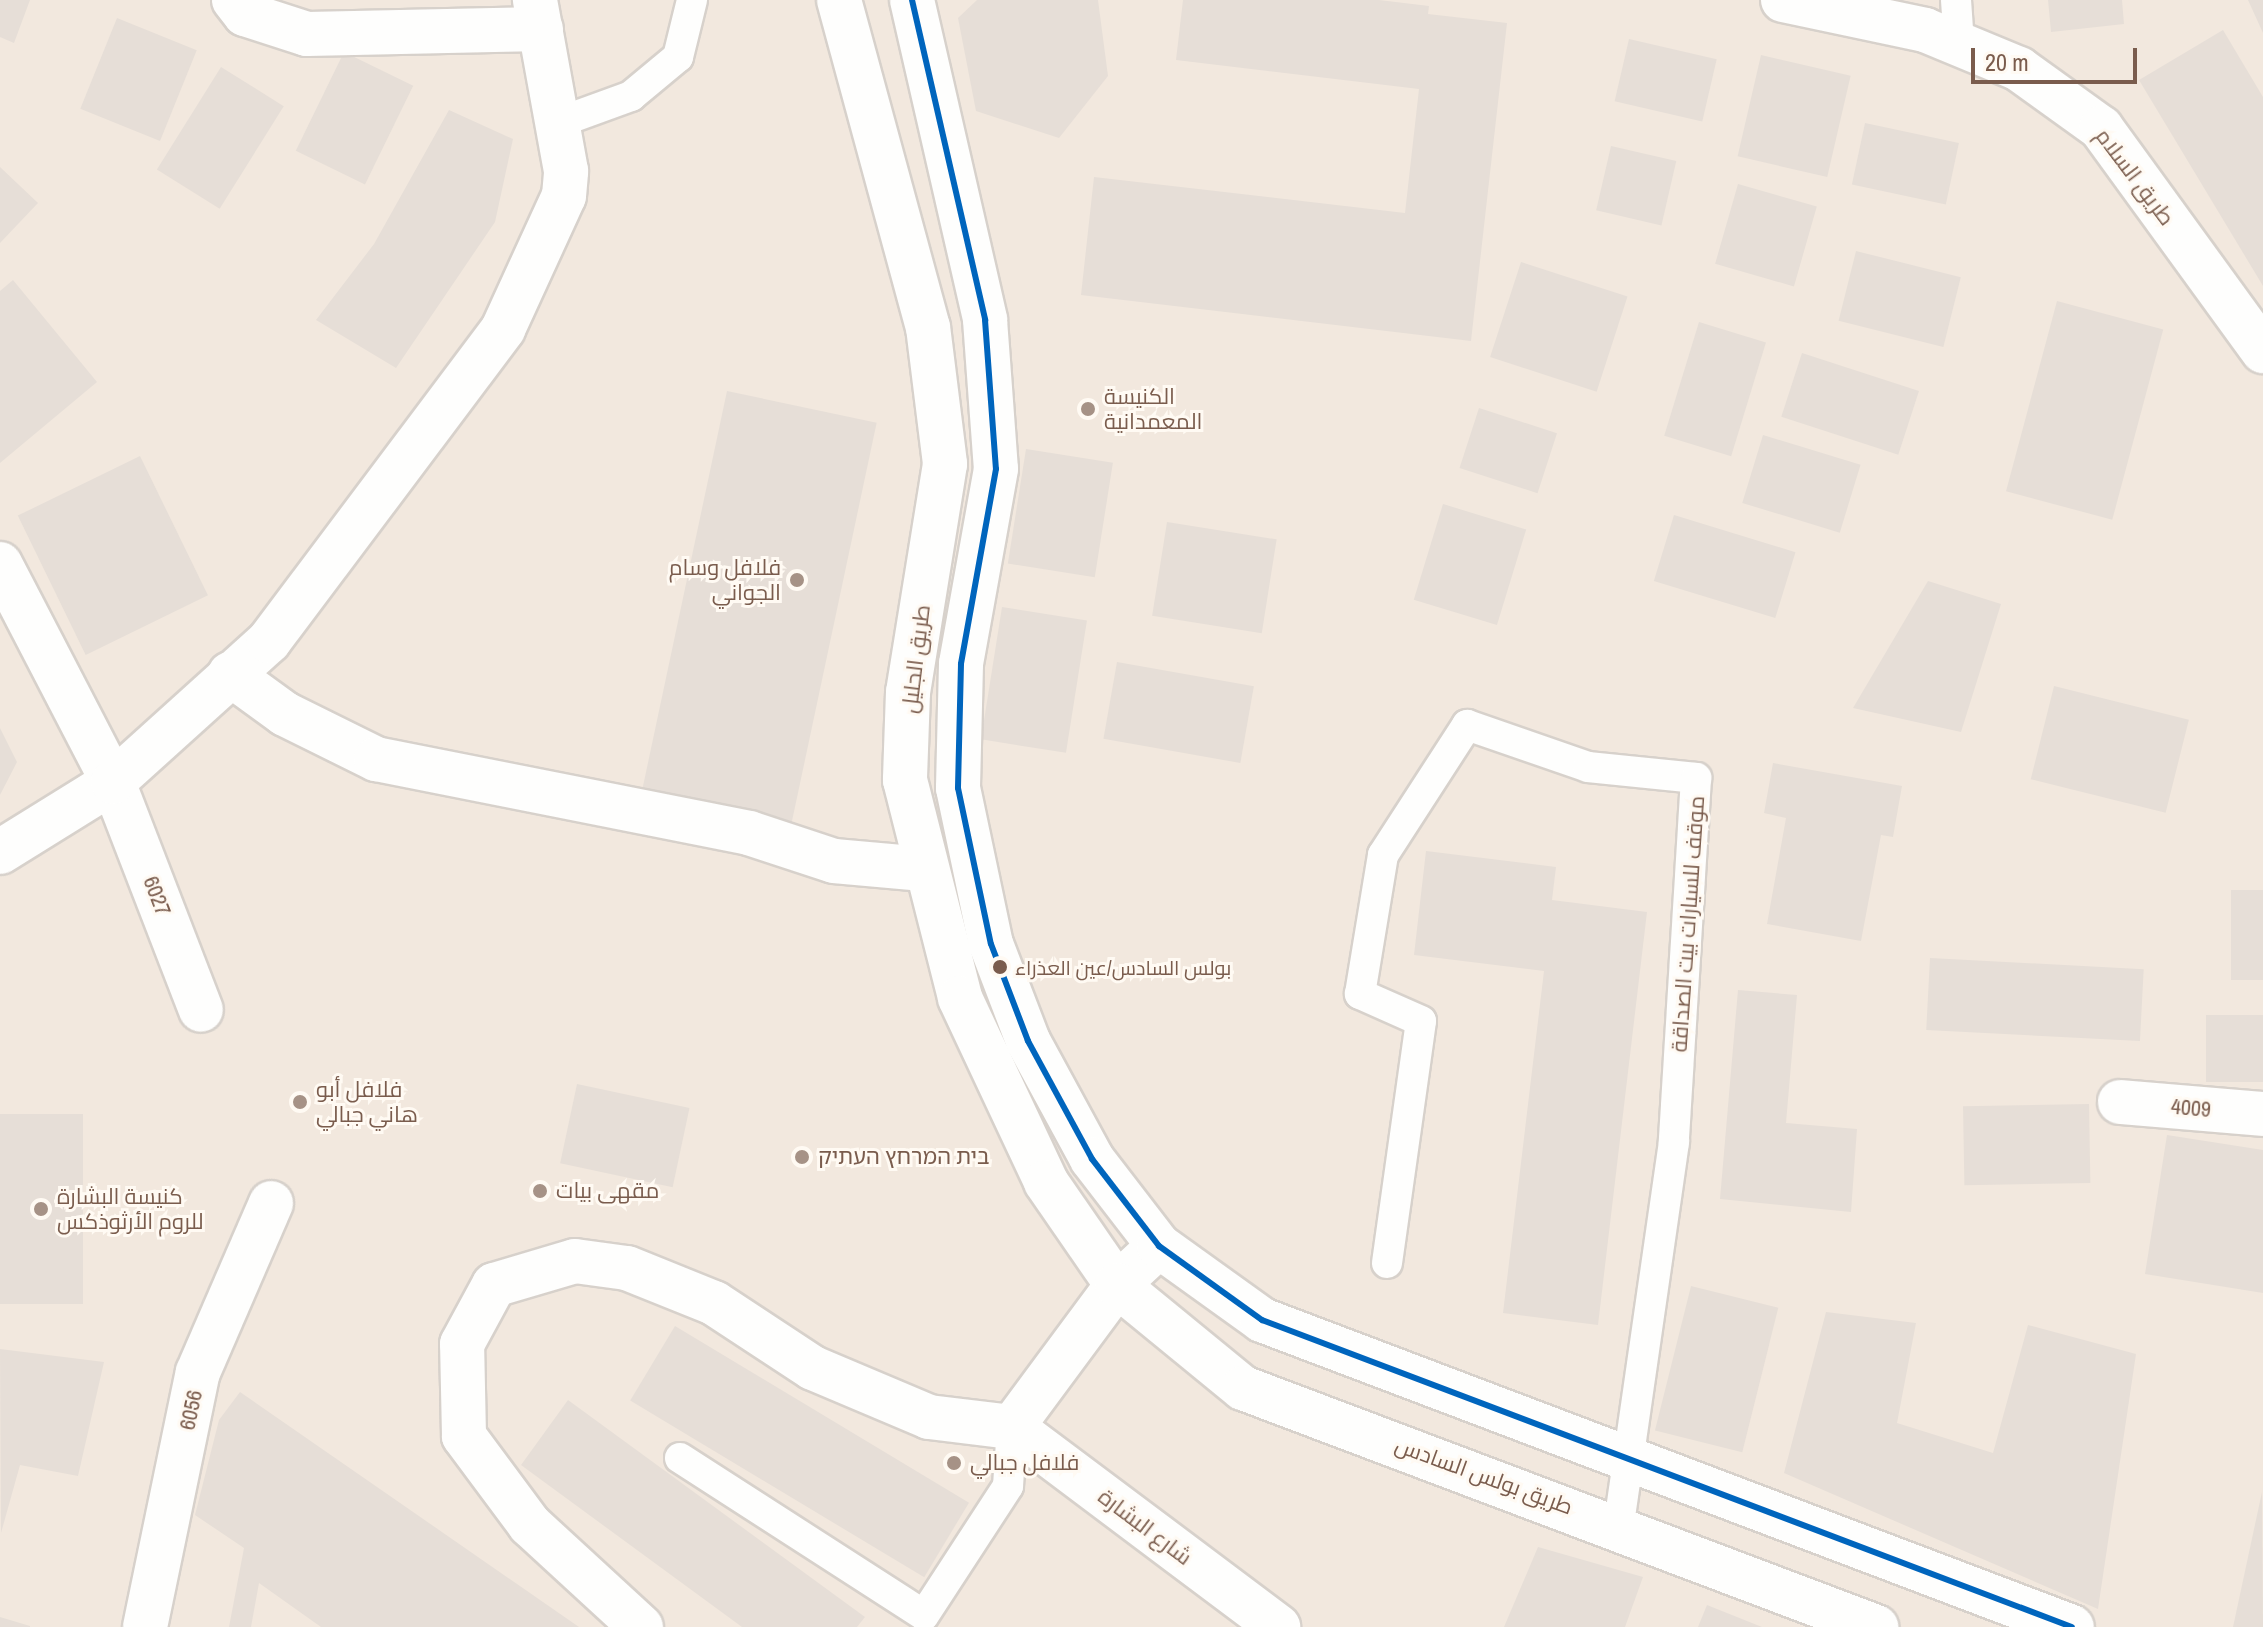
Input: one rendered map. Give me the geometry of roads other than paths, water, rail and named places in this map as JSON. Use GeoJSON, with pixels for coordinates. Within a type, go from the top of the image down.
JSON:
{"type":"FeatureCollection","features":[{"type":"Feature","properties":{"kind":"street"},"geometry":{"type":"LineString","coordinates":[[0,852],[113,782],[269,641],[503,329],[564,196],[557,123],[538,14],[307,34],[245,14],[234,0]]}},
{"type":"Feature","properties":{"kind":"street","name":"طريق الجليل"},"geometry":{"type":"LineString","coordinates":[[839,0],[928,327],[945,464],[908,692],[905,780],[924,869],[960,998],[1009,1107],[1046,1182],[1117,1285]]}},
{"type":"Feature","properties":{"kind":"street","name":"طريق الجليل"},"geometry":{"type":"LineString","coordinates":[[912,0],[985,320],[996,469],[961,664],[958,788],[991,944],[1028,1041],[1092,1159],[1159,1246]]}},
{"type":"Feature","properties":{"kind":"street","name":"طريق السلام"},"geometry":{"type":"LineString","coordinates":[[1783,0],[1925,30],[2019,69],[2101,128],[2263,351]]}},
{"type":"Feature","properties":{"kind":"street","name":"6027"},"geometry":{"type":"LineString","coordinates":[[0,564],[113,782],[201,1010]]}},
{"type":"Feature","properties":{"kind":"street"},"geometry":{"type":"LineString","coordinates":[[230,674],[285,714],[376,759],[749,833],[834,861],[924,869]]}},
{"type":"Feature","properties":{"kind":"street","name":"4009"},"geometry":{"type":"LineString","coordinates":[[2120,1102],[2263,1114]]}},
{"type":"Feature","properties":{"kind":"street","name":"6056"},"geometry":{"type":"LineString","coordinates":[[145,1627],[198,1372],[271,1203]]}},
{"type":"Feature","properties":{"kind":"street"},"geometry":{"type":"LineString","coordinates":[[641,1627],[530,1525],[464,1436],[462,1344],[494,1285],[575,1261],[627,1268],[714,1303],[813,1368],[929,1417],[1012,1427],[1117,1285],[1159,1246],[1262,1320],[1630,1455],[2072,1627]]}},
{"type":"Feature","properties":{"kind":"street","name":"طريق بولس السادس"},"geometry":{"type":"LineString","coordinates":[[1117,1285],[1243,1388],[1619,1526],[1876,1627]]}},
{"type":"Feature","properties":{"kind":"street","name":"شارع البشارة"},"geometry":{"type":"LineString","coordinates":[[1012,1427],[1278,1627]]}},
{"type":"Feature","properties":{"kind":"lane"},"geometry":{"type":"LineString","coordinates":[[557,123],[631,96],[678,57],[692,0]]}},
{"type":"Feature","properties":{"kind":"lane"},"geometry":{"type":"LineString","coordinates":[[1956,0],[1959,44]]}},
{"type":"Feature","properties":{"kind":"lane","name":"موقف للسيارات بيت الصداقة"},"geometry":{"type":"LineString","coordinates":[[1387,1263],[1421,1021],[1360,994],[1383,855],[1467,725],[1588,767],[1696,778],[1674,1142],[1619,1526]]}},
{"type":"Feature","properties":{"kind":"lane"},"geometry":{"type":"LineString","coordinates":[[680,1458],[924,1615],[1008,1486],[1012,1427]]}},
{"type":"Feature","properties":{"kind":"place","name":"الكنيسة المعمدانية"},"geometry":{"type":"Point","coordinates":[1088,409]}},
{"type":"Feature","properties":{"kind":"place","name":"فلافل وسام الجواني"},"geometry":{"type":"Point","coordinates":[797,580]}},
{"type":"Feature","properties":{"kind":"place","name":"بولس السادس/عين العذراء"},"geometry":{"type":"Point","coordinates":[1000,967]}},
{"type":"Feature","properties":{"kind":"place","name":"فلافل أبو هاني جبالي"},"geometry":{"type":"Point","coordinates":[300,1102]}},
{"type":"Feature","properties":{"kind":"place","name":"בית המרחץ העתיק"},"geometry":{"type":"Point","coordinates":[802,1157]}},
{"type":"Feature","properties":{"kind":"place","name":"مقهى بيات"},"geometry":{"type":"Point","coordinates":[540,1191]}},
{"type":"Feature","properties":{"kind":"place","name":"كنيسة البشارة للروم الأرثوذكس"},"geometry":{"type":"Point","coordinates":[41,1209]}},
{"type":"Feature","properties":{"kind":"place","name":"فلافل جبالي"},"geometry":{"type":"Point","coordinates":[954,1463]}}]}
